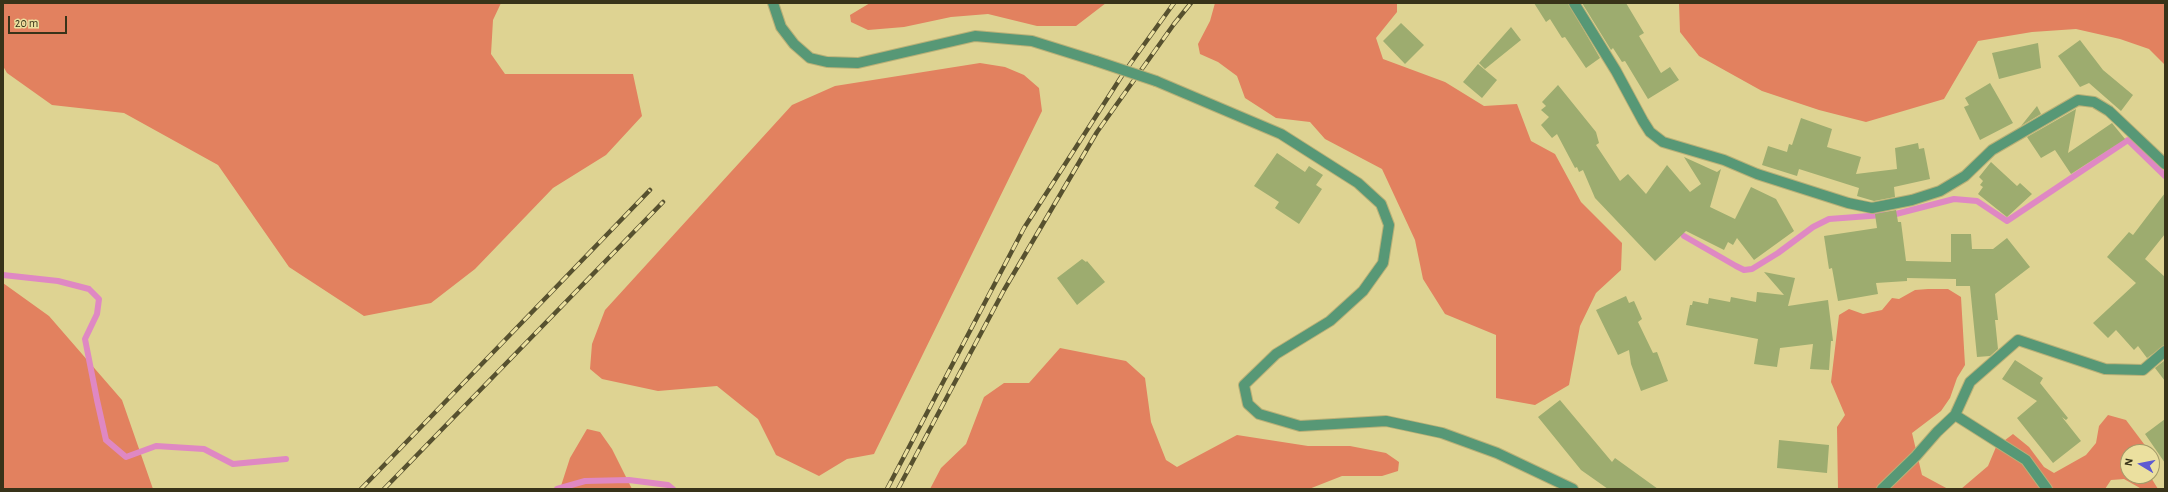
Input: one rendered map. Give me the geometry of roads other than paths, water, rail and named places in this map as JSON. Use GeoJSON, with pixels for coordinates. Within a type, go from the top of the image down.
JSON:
{"type":"FeatureCollection","features":[{"type":"Feature","properties":{"kind":"street"},"geometry":{"type":"LineString","coordinates":[[773,3],[781,27],[794,44],[810,58],[827,62],[858,63],[975,36],[1032,41],[1156,81],[1281,134],[1358,183],[1381,204],[1389,225],[1383,263],[1363,291],[1330,321],[1276,354],[1244,384],[1248,404],[1259,414],[1300,426],[1386,421],[1442,433],[1497,453],[1573,489]]}},
{"type":"Feature","properties":{"kind":"street"},"geometry":{"type":"LineString","coordinates":[[1574,3],[1650,132],[1663,142],[1724,160],[1757,174],[1848,204],[1872,208],[1912,200],[1940,191],[1965,176],[1992,150],[2078,100],[2094,102],[2109,111],[2165,164]]}},
{"type":"Feature","properties":{"kind":"street"},"geometry":{"type":"LineString","coordinates":[[1882,489],[1916,456],[1937,432],[1955,416],[1970,382],[2018,340],[2106,369],[2143,370],[2165,351]]}},
{"type":"Feature","properties":{"kind":"street"},"geometry":{"type":"LineString","coordinates":[[1955,416],[2026,460],[2047,489]]}},
{"type":"Feature","properties":{"kind":"waterway"},"geometry":{"type":"LineString","coordinates":[[1684,236],[1744,270],[1752,269],[1778,253],[1813,227],[1829,219],[1896,214],[1954,199],[1977,201],[2007,221],[2128,140],[2165,176]]}},
{"type":"Feature","properties":{"kind":"waterway"},"geometry":{"type":"LineString","coordinates":[[3,275],[58,281],[89,289],[99,299],[97,314],[85,339],[106,440],[126,457],[156,446],[204,449],[233,464],[286,459]]}},
{"type":"Feature","properties":{"kind":"waterway"},"geometry":{"type":"LineString","coordinates":[[557,489],[585,481],[629,480],[668,485],[673,489]]}},
{"type":"Feature","properties":{"kind":"railway"},"geometry":{"type":"LineString","coordinates":[[887,489],[1024,228],[1125,71],[1174,3]]}},
{"type":"Feature","properties":{"kind":"railway"},"geometry":{"type":"LineString","coordinates":[[898,489],[1004,290],[1097,132],[1174,24],[1191,3]]}},
{"type":"Feature","properties":{"kind":"railway"},"geometry":{"type":"LineString","coordinates":[[361,489],[650,190]]}},
{"type":"Feature","properties":{"kind":"railway"},"geometry":{"type":"LineString","coordinates":[[384,489],[663,202]]}}]}
